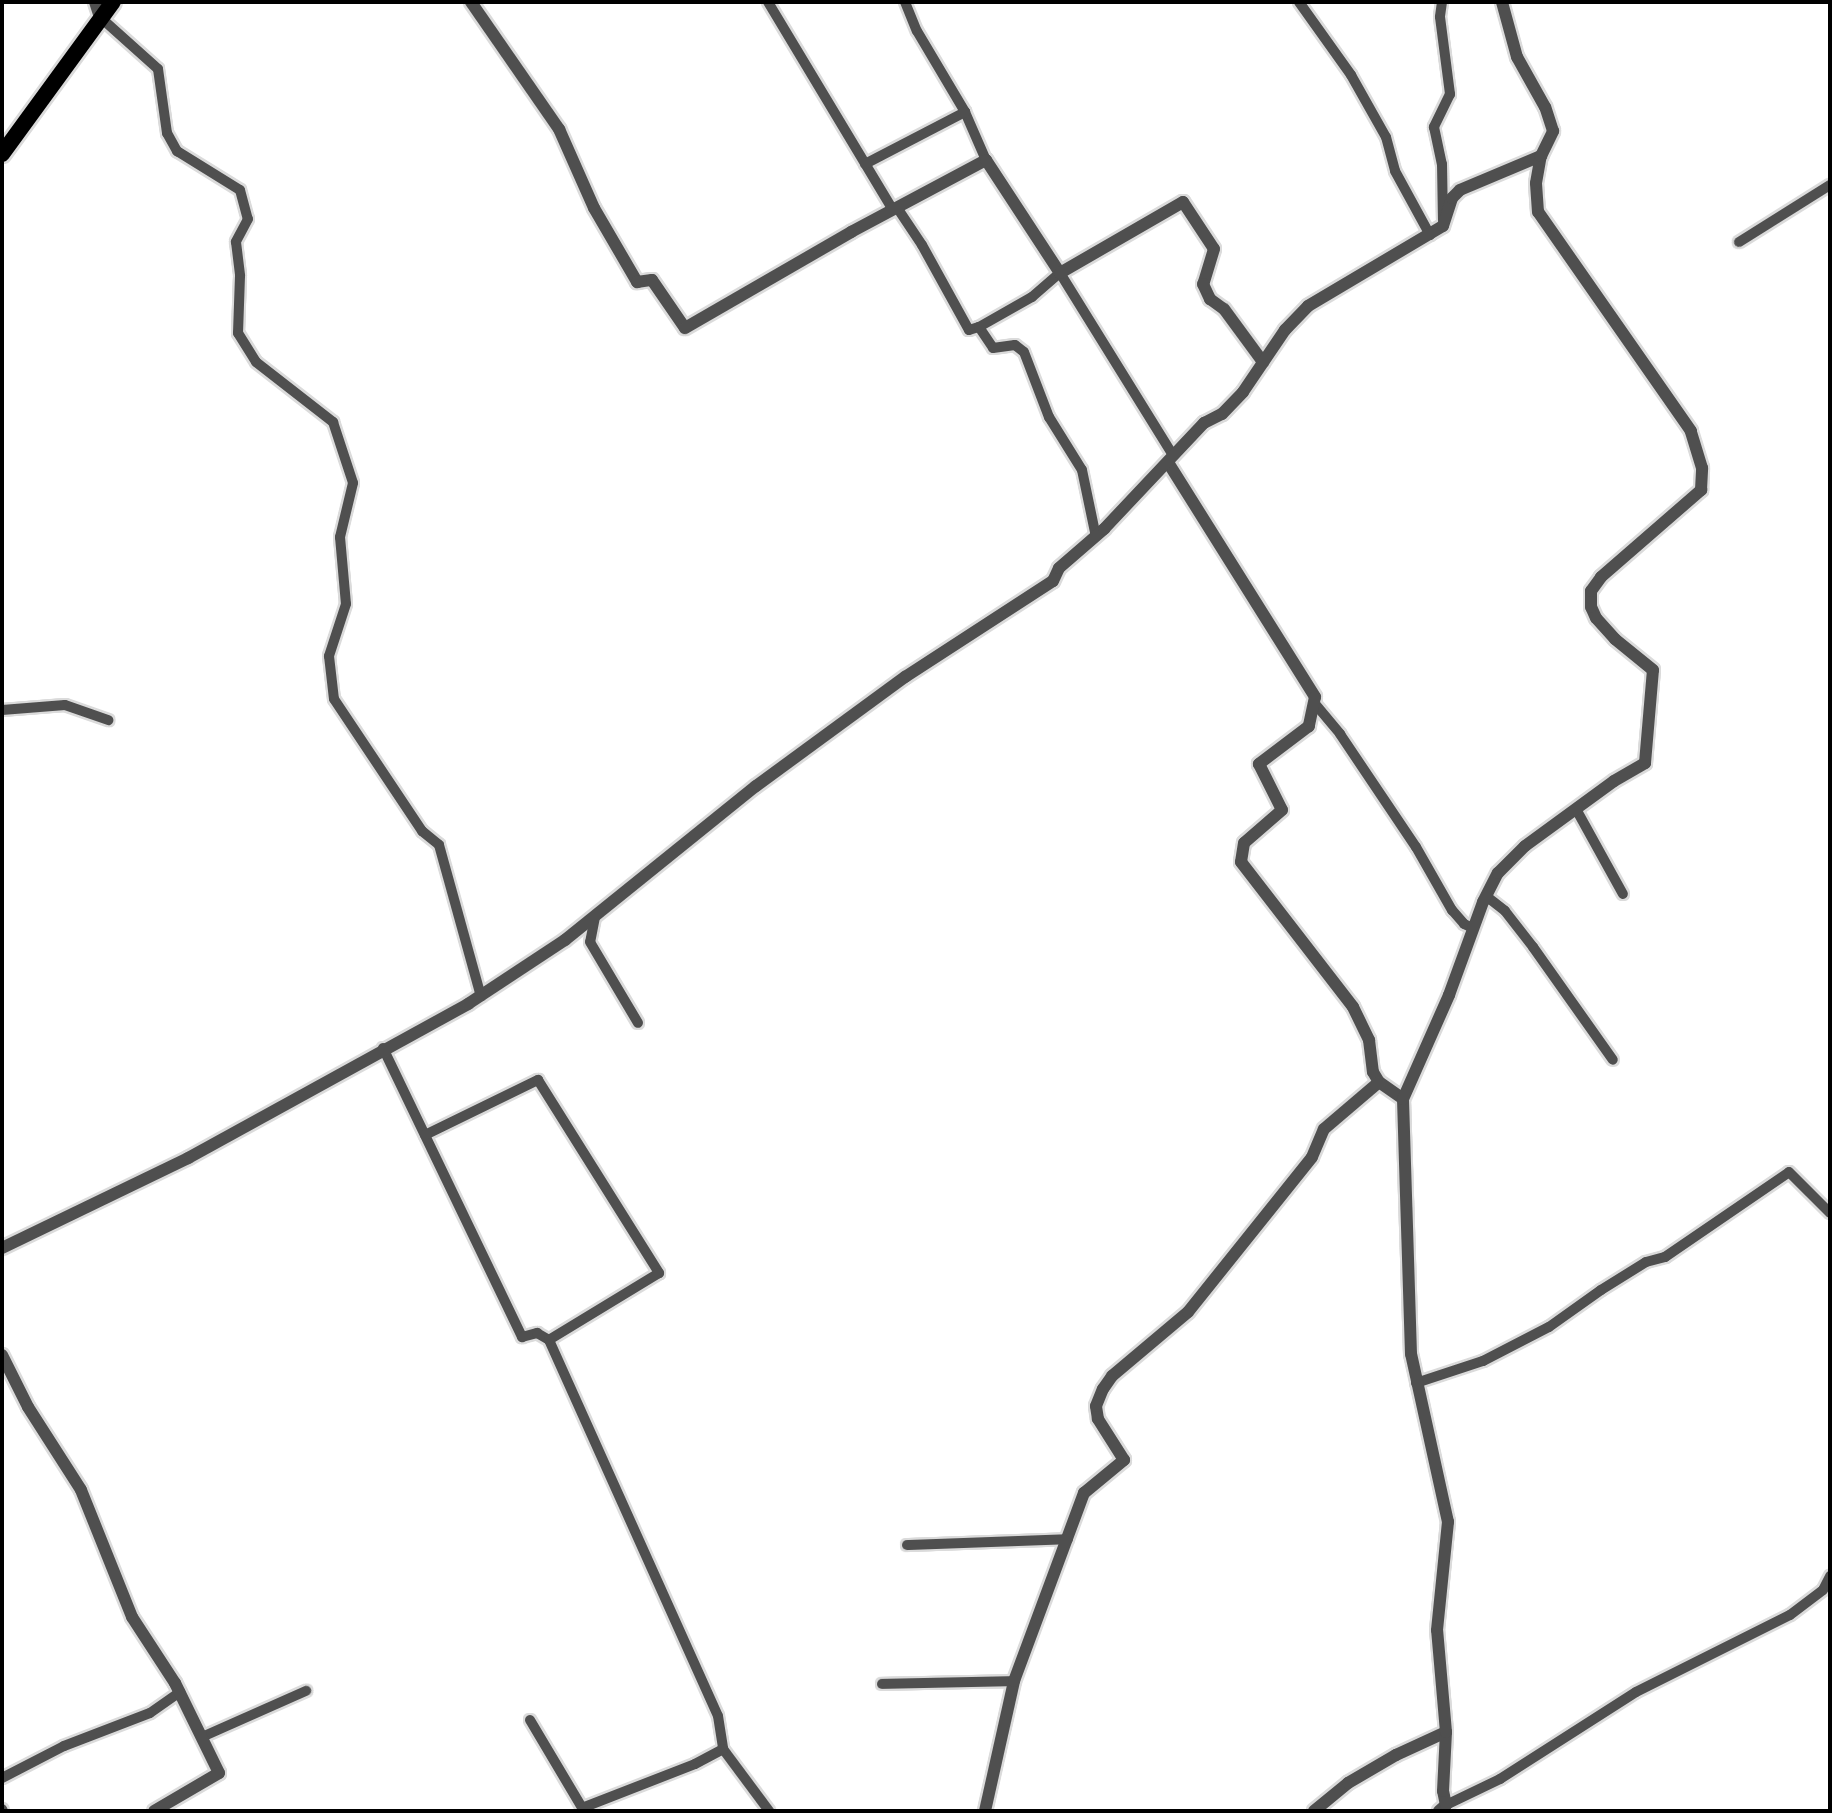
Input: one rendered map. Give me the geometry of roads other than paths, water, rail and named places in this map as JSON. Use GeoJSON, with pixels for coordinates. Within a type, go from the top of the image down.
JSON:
{"type":"FeatureCollection","features":[{"type":"Feature","properties":{"kind":"highway"},"geometry":{"type":"LineString","coordinates":[[2,154],[68,69],[98,10],[113,2]]}},
{"type":"Feature","properties":{"kind":"street"},"geometry":{"type":"LineString","coordinates":[[471,2],[559,129],[594,208],[637,282],[652,280],[685,328],[986,160]]}},
{"type":"Feature","properties":{"kind":"street"},"geometry":{"type":"LineString","coordinates":[[768,2],[891,207],[898,209],[969,330],[1032,297],[1060,273],[1183,202],[1214,249],[1203,284],[1210,299],[1224,309],[1263,362]]}},
{"type":"Feature","properties":{"kind":"street"},"geometry":{"type":"LineString","coordinates":[[905,2],[917,31],[965,112],[986,160],[1060,273],[1315,697],[1316,705],[1309,726],[1259,764],[1282,810],[1244,843],[1240,857],[1247,873],[1353,1007],[1369,1040],[1373,1072],[1379,1082],[1403,1099]]}},
{"type":"Feature","properties":{"kind":"street"},"geometry":{"type":"LineString","coordinates":[[1299,2],[1351,75],[1386,137],[1395,171],[1430,235]]}},
{"type":"Feature","properties":{"kind":"street"},"geometry":{"type":"LineString","coordinates":[[1442,2],[1440,17],[1450,94],[1434,127],[1442,164],[1443,226]]}},
{"type":"Feature","properties":{"kind":"street"},"geometry":{"type":"LineString","coordinates":[[1502,2],[1517,57],[1545,107],[1553,131],[1541,156],[1536,183],[1538,212],[1691,431],[1702,468],[1701,490],[1601,577],[1591,591],[1596,618],[1615,639],[1653,670],[1645,763],[1510,858],[1486,896],[1449,995],[1403,1099],[1411,1354],[1448,1522],[1437,1630],[1446,1732],[1443,1808],[1500,1779],[1636,1692],[1790,1615],[1823,1590],[1830,1577]]}},
{"type":"Feature","properties":{"kind":"street"},"geometry":{"type":"LineString","coordinates":[[98,10],[158,69],[167,133],[177,151],[240,190],[248,219],[236,242],[240,276],[238,333],[256,362],[333,422],[353,483],[340,537],[346,604],[329,656],[334,699],[422,831],[439,845],[481,996]]}},
{"type":"Feature","properties":{"kind":"street"},"geometry":{"type":"LineString","coordinates":[[865,164],[965,112]]}},
{"type":"Feature","properties":{"kind":"street"},"geometry":{"type":"LineString","coordinates":[[2,1248],[188,1158],[481,996],[595,917],[756,786],[905,677],[1053,581],[1059,568],[1096,537],[1171,459],[1243,392],[1308,306],[1443,226],[1452,198],[1460,190],[1541,156]]}},
{"type":"Feature","properties":{"kind":"street"},"geometry":{"type":"LineString","coordinates":[[1739,242],[1830,185]]}},
{"type":"Feature","properties":{"kind":"street"},"geometry":{"type":"LineString","coordinates":[[979,327],[993,348],[1015,345],[1024,352],[1049,417],[1082,470],[1096,537]]}},
{"type":"Feature","properties":{"kind":"street"},"geometry":{"type":"LineString","coordinates":[[2,710],[65,705],[108,720]]}},
{"type":"Feature","properties":{"kind":"street"},"geometry":{"type":"LineString","coordinates":[[1316,705],[1340,734],[1416,847],[1452,910],[1464,924],[1473,928]]}},
{"type":"Feature","properties":{"kind":"street"},"geometry":{"type":"LineString","coordinates":[[1576,809],[1623,894]]}},
{"type":"Feature","properties":{"kind":"street"},"geometry":{"type":"LineString","coordinates":[[1486,896],[1505,911],[1533,947],[1613,1060]]}},
{"type":"Feature","properties":{"kind":"street"},"geometry":{"type":"LineString","coordinates":[[595,917],[590,942],[638,1023]]}},
{"type":"Feature","properties":{"kind":"street"},"geometry":{"type":"LineString","coordinates":[[383,1048],[522,1337],[537,1333],[549,1340],[718,1716],[723,1749],[769,1811]]}},
{"type":"Feature","properties":{"kind":"street"},"geometry":{"type":"LineString","coordinates":[[425,1135],[538,1080],[659,1273],[549,1340]]}},
{"type":"Feature","properties":{"kind":"street"},"geometry":{"type":"LineString","coordinates":[[985,1811],[1014,1681],[1084,1493],[1124,1460],[1098,1419],[1096,1406],[1103,1389],[1112,1376],[1188,1312],[1312,1157],[1324,1129],[1379,1082]]}},
{"type":"Feature","properties":{"kind":"street"},"geometry":{"type":"LineString","coordinates":[[1416,1383],[1483,1361],[1549,1327],[1646,1262],[1665,1257],[1789,1172],[1830,1213]]}},
{"type":"Feature","properties":{"kind":"street"},"geometry":{"type":"LineString","coordinates":[[2,1355],[28,1407],[81,1490],[132,1617],[180,1692],[219,1773],[154,1811]]}},
{"type":"Feature","properties":{"kind":"street"},"geometry":{"type":"LineString","coordinates":[[907,1545],[1068,1539]]}},
{"type":"Feature","properties":{"kind":"street"},"geometry":{"type":"LineString","coordinates":[[882,1684],[1014,1681]]}},
{"type":"Feature","properties":{"kind":"street"},"geometry":{"type":"LineString","coordinates":[[202,1737],[306,1691]]}},
{"type":"Feature","properties":{"kind":"street"},"geometry":{"type":"LineString","coordinates":[[2,1778],[64,1746],[150,1713],[180,1692]]}},
{"type":"Feature","properties":{"kind":"street"},"geometry":{"type":"LineString","coordinates":[[530,1720],[583,1809],[695,1764],[723,1749]]}},
{"type":"Feature","properties":{"kind":"street"},"geometry":{"type":"LineString","coordinates":[[1314,1811],[1348,1783],[1396,1755],[1446,1732]]}}]}
